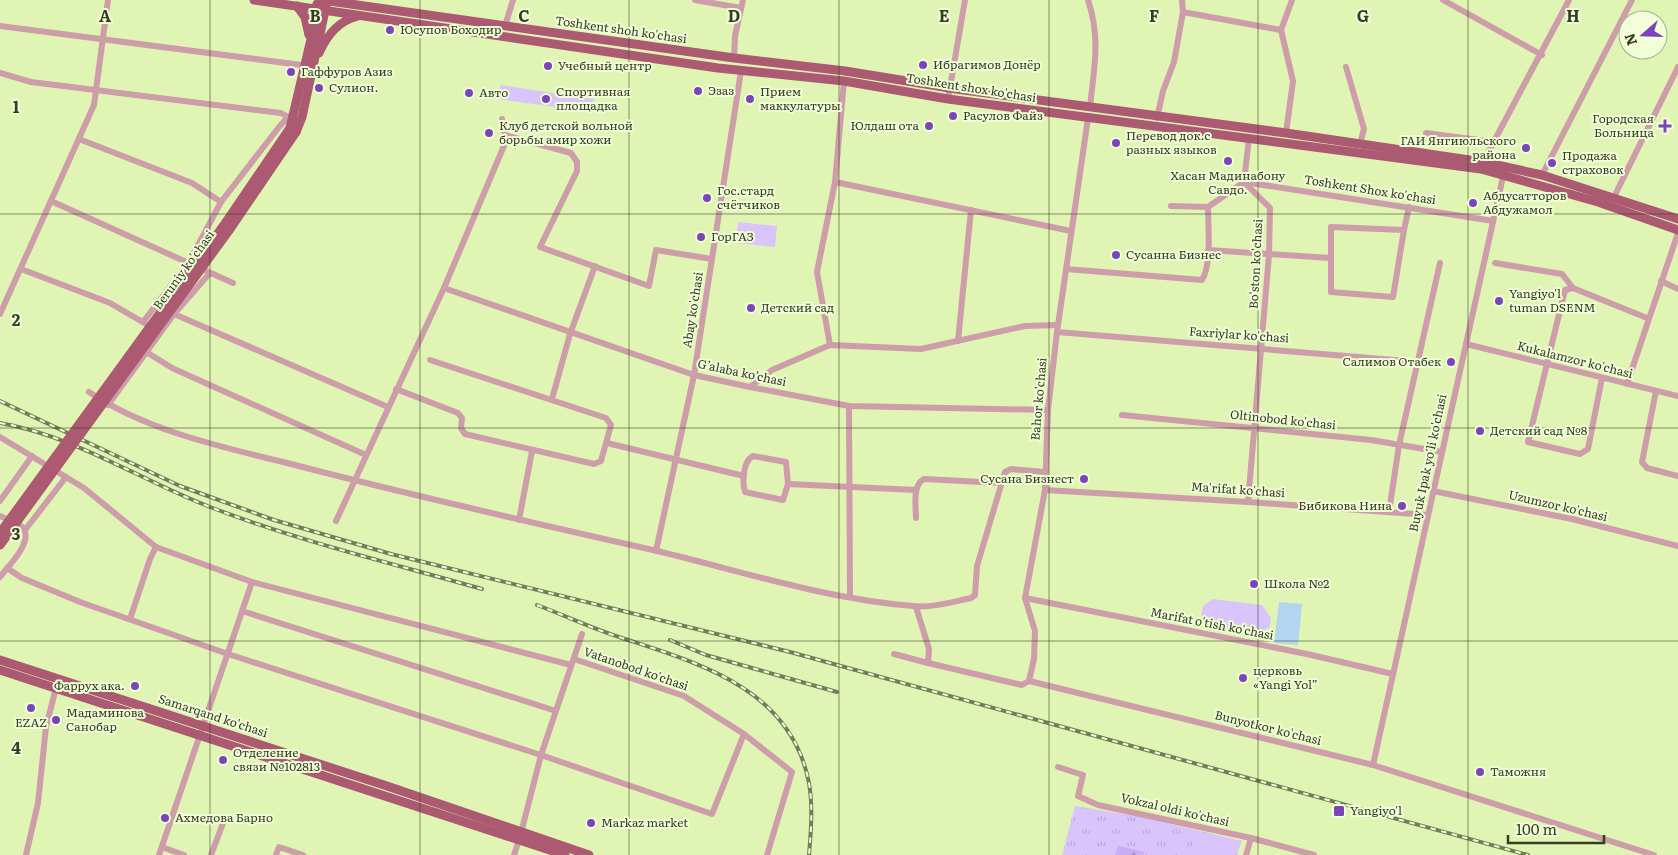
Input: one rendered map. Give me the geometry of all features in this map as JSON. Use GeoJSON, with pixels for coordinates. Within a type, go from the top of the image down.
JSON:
{"type":"FeatureCollection","features":[{"type":"Feature","properties":{"kind":"main road","name":"Toshkent shox ko'chasi"},"geometry":{"type":"LineString","coordinates":[[254,0],[297,6],[370,3],[475,26],[737,70],[844,81],[948,99],[1088,118],[1542,175],[1678,219]]}},
{"type":"Feature","properties":{"kind":"main road","name":"Toshkent shox ko'chasi"},"geometry":{"type":"LineString","coordinates":[[322,4],[363,15],[475,26],[505,26]]}},
{"type":"Feature","properties":{"kind":"main road","name":"Beruniy ko'chasi"},"geometry":{"type":"LineString","coordinates":[[311,65],[308,50],[322,4]]}},
{"type":"Feature","properties":{"kind":"main road","name":"Beruniy ko'chasi"},"geometry":{"type":"LineString","coordinates":[[0,545],[230,229],[293,130],[295,116],[318,36],[322,4]]}},
{"type":"Feature","properties":{"kind":"main road"},"geometry":{"type":"LineString","coordinates":[[297,6],[303,12],[307,23],[308,50]]}},
{"type":"Feature","properties":{"kind":"main road"},"geometry":{"type":"LineString","coordinates":[[311,65],[334,28],[345,20],[363,15]]}},
{"type":"Feature","properties":{"kind":"main road","name":"Toshkent shoh ko'chasi"},"geometry":{"type":"LineString","coordinates":[[505,26],[739,59]]}},
{"type":"Feature","properties":{"kind":"main road","name":"Toshkent shox ko'chasi"},"geometry":{"type":"LineString","coordinates":[[739,59],[845,71],[1157,118],[1286,133],[1483,162],[1678,231]]}},
{"type":"Feature","properties":{"kind":"main road"},"geometry":{"type":"LineString","coordinates":[[737,70],[739,59]]}},
{"type":"Feature","properties":{"kind":"main road"},"geometry":{"type":"LineString","coordinates":[[1088,118],[1090,108]]}},
{"type":"Feature","properties":{"kind":"main road","name":"Beruniy ko'chasi"},"geometry":{"type":"LineString","coordinates":[[0,533],[293,130]]}},
{"type":"Feature","properties":{"kind":"main road","name":"Samarqand ko'chasi"},"geometry":{"type":"LineString","coordinates":[[0,660],[205,726],[520,836],[565,855]]}},
{"type":"Feature","properties":{"kind":"main road","name":"Samarqand ko'chasi"},"geometry":{"type":"LineString","coordinates":[[0,670],[201,736],[520,836],[589,855]]}},
{"type":"Feature","properties":{"kind":"street"},"geometry":{"type":"LineString","coordinates":[[0,314],[22,269],[94,105],[108,0]]}},
{"type":"Feature","properties":{"kind":"street"},"geometry":{"type":"LineString","coordinates":[[505,26],[513,0]]}},
{"type":"Feature","properties":{"kind":"street"},"geometry":{"type":"LineString","coordinates":[[695,0],[741,8]]}},
{"type":"Feature","properties":{"kind":"street"},"geometry":{"type":"LineString","coordinates":[[739,59],[735,36],[742,0]]}},
{"type":"Feature","properties":{"kind":"street"},"geometry":{"type":"LineString","coordinates":[[948,99],[965,0]]}},
{"type":"Feature","properties":{"kind":"street"},"geometry":{"type":"LineString","coordinates":[[1088,0],[1095,22],[1097,47],[1090,108]]}},
{"type":"Feature","properties":{"kind":"street"},"geometry":{"type":"LineString","coordinates":[[1157,118],[1162,91],[1174,62],[1183,12],[1182,0]]}},
{"type":"Feature","properties":{"kind":"street"},"geometry":{"type":"LineString","coordinates":[[1286,133],[1293,81],[1281,30],[1292,0]]}},
{"type":"Feature","properties":{"kind":"street"},"geometry":{"type":"LineString","coordinates":[[1443,0],[1542,55]]}},
{"type":"Feature","properties":{"kind":"street"},"geometry":{"type":"LineString","coordinates":[[1483,162],[1542,55],[1569,0]]}},
{"type":"Feature","properties":{"kind":"street"},"geometry":{"type":"LineString","coordinates":[[1542,175],[1632,0]]}},
{"type":"Feature","properties":{"kind":"street"},"geometry":{"type":"LineString","coordinates":[[1183,12],[1281,30]]}},
{"type":"Feature","properties":{"kind":"street"},"geometry":{"type":"LineString","coordinates":[[0,26],[311,65]]}},
{"type":"Feature","properties":{"kind":"street"},"geometry":{"type":"LineString","coordinates":[[1346,67],[1364,129],[1360,144]]}},
{"type":"Feature","properties":{"kind":"street"},"geometry":{"type":"LineString","coordinates":[[1614,197],[1678,67]]}},
{"type":"Feature","properties":{"kind":"street","name":"Abay ko'chasi"},"geometry":{"type":"LineString","coordinates":[[656,551],[694,375],[712,259],[737,70]]}},
{"type":"Feature","properties":{"kind":"street"},"geometry":{"type":"LineString","coordinates":[[0,72],[31,82],[295,116],[221,202],[189,262],[143,322]]}},
{"type":"Feature","properties":{"kind":"street"},"geometry":{"type":"LineString","coordinates":[[830,345],[817,272],[835,182],[844,81]]}},
{"type":"Feature","properties":{"kind":"street","name":"Bahor ko'chasi"},"geometry":{"type":"LineString","coordinates":[[1029,681],[1034,658],[1035,631],[1025,598],[1045,490],[1048,410],[1057,332],[1088,118]]}},
{"type":"Feature","properties":{"kind":"street"},"geometry":{"type":"LineString","coordinates":[[336,521],[444,288],[506,142],[502,119]]}},
{"type":"Feature","properties":{"kind":"street"},"geometry":{"type":"LineString","coordinates":[[1426,133],[1494,142]]}},
{"type":"Feature","properties":{"kind":"street"},"geometry":{"type":"LineString","coordinates":[[505,135],[563,150],[570,153],[577,162],[577,171],[540,247],[649,286],[656,250],[712,259]]}},
{"type":"Feature","properties":{"kind":"street"},"geometry":{"type":"LineString","coordinates":[[1171,206],[1208,207],[1244,182],[1249,138]]}},
{"type":"Feature","properties":{"kind":"street"},"geometry":{"type":"LineString","coordinates":[[78,139],[192,183],[221,202]]}},
{"type":"Feature","properties":{"kind":"street","name":"Buyuk Ipak yo'li ko'chasi"},"geometry":{"type":"LineString","coordinates":[[1374,765],[1504,171]]}},
{"type":"Feature","properties":{"kind":"street"},"geometry":{"type":"LineString","coordinates":[[835,182],[1071,231]]}},
{"type":"Feature","properties":{"kind":"street","name":"Toshkent Shox ko'chasi"},"geometry":{"type":"LineString","coordinates":[[1244,182],[1493,221]]}},
{"type":"Feature","properties":{"kind":"street","name":"Bo'ston ko'chasi"},"geometry":{"type":"LineString","coordinates":[[1244,182],[1270,208],[1269,255],[1248,502]]}},
{"type":"Feature","properties":{"kind":"street"},"geometry":{"type":"LineString","coordinates":[[51,201],[189,262],[209,274],[233,283]]}},
{"type":"Feature","properties":{"kind":"street"},"geometry":{"type":"LineString","coordinates":[[1066,269],[1202,280],[1205,275],[1208,250],[1208,207]]}},
{"type":"Feature","properties":{"kind":"street"},"geometry":{"type":"LineString","coordinates":[[1404,230],[1331,227],[1331,292],[1393,297],[1409,207]]}},
{"type":"Feature","properties":{"kind":"street"},"geometry":{"type":"LineString","coordinates":[[958,341],[971,210]]}},
{"type":"Feature","properties":{"kind":"street"},"geometry":{"type":"LineString","coordinates":[[1627,384],[1647,318],[1678,231]]}},
{"type":"Feature","properties":{"kind":"street"},"geometry":{"type":"LineString","coordinates":[[1208,250],[1330,258]]}},
{"type":"Feature","properties":{"kind":"street"},"geometry":{"type":"LineString","coordinates":[[1388,512],[1399,445],[1440,263]]}},
{"type":"Feature","properties":{"kind":"street"},"geometry":{"type":"LineString","coordinates":[[1495,263],[1562,274],[1573,288],[1647,318]]}},
{"type":"Feature","properties":{"kind":"street"},"geometry":{"type":"LineString","coordinates":[[552,399],[570,334],[595,266]]}},
{"type":"Feature","properties":{"kind":"street"},"geometry":{"type":"LineString","coordinates":[[22,269],[110,303],[160,334]]}},
{"type":"Feature","properties":{"kind":"street"},"geometry":{"type":"LineString","coordinates":[[108,405],[148,353],[174,314],[209,274]]}},
{"type":"Feature","properties":{"kind":"street"},"geometry":{"type":"LineString","coordinates":[[1661,281],[1678,289]]}},
{"type":"Feature","properties":{"kind":"street","name":"G’alaba ko’chasi"},"geometry":{"type":"LineString","coordinates":[[444,288],[570,334],[694,375],[750,387],[848,406],[1048,410]]}},
{"type":"Feature","properties":{"kind":"street"},"geometry":{"type":"LineString","coordinates":[[1573,288],[1565,290],[1528,442],[1580,454],[1588,449],[1602,378]]}},
{"type":"Feature","properties":{"kind":"street"},"geometry":{"type":"LineString","coordinates":[[174,314],[388,407]]}},
{"type":"Feature","properties":{"kind":"street"},"geometry":{"type":"LineString","coordinates":[[750,387],[772,370],[830,345],[921,349],[1025,326],[1058,325]]}},
{"type":"Feature","properties":{"kind":"street","name":"Faxriylar ko'chasi"},"geometry":{"type":"LineString","coordinates":[[1057,332],[1419,362]]}},
{"type":"Feature","properties":{"kind":"street","name":"Kukalamzor ko'chasi"},"geometry":{"type":"LineString","coordinates":[[1466,344],[1678,396]]}},
{"type":"Feature","properties":{"kind":"street"},"geometry":{"type":"LineString","coordinates":[[148,353],[172,368],[366,455]]}},
{"type":"Feature","properties":{"kind":"street"},"geometry":{"type":"LineString","coordinates":[[396,389],[458,413],[462,418],[461,428],[465,434],[594,464],[601,461],[611,425],[606,418],[430,360]]}},
{"type":"Feature","properties":{"kind":"street"},"geometry":{"type":"LineString","coordinates":[[1656,391],[1642,462],[1647,468],[1678,476]]}},
{"type":"Feature","properties":{"kind":"street"},"geometry":{"type":"LineString","coordinates":[[89,392],[108,405],[155,425],[248,453],[356,481],[784,583],[916,607],[939,605],[971,598],[975,595],[977,566],[1001,483],[1007,470],[1045,472]]}},
{"type":"Feature","properties":{"kind":"street"},"geometry":{"type":"LineString","coordinates":[[848,406],[850,596]]}},
{"type":"Feature","properties":{"kind":"street","name":"Oltinobod ko'chasi"},"geometry":{"type":"LineString","coordinates":[[1122,415],[1399,445],[1442,452]]}},
{"type":"Feature","properties":{"kind":"street","name":"Vatanobod ko'chasi"},"geometry":{"type":"LineString","coordinates":[[0,437],[84,488],[156,547],[252,582],[572,662],[684,696],[744,734],[792,772],[767,855]]}},
{"type":"Feature","properties":{"kind":"street"},"geometry":{"type":"LineString","coordinates":[[607,443],[744,476]]}},
{"type":"Feature","properties":{"kind":"street"},"geometry":{"type":"LineString","coordinates":[[519,520],[532,451]]}},
{"type":"Feature","properties":{"kind":"street"},"geometry":{"type":"LineString","coordinates":[[0,500],[32,456]]}},
{"type":"Feature","properties":{"kind":"street"},"geometry":{"type":"LineString","coordinates":[[749,457],[783,460],[788,466],[788,484],[785,498],[779,501],[744,492],[744,476],[749,457]]}},
{"type":"Feature","properties":{"kind":"street"},"geometry":{"type":"LineString","coordinates":[[0,577],[24,545],[25,530],[66,477]]}},
{"type":"Feature","properties":{"kind":"street"},"geometry":{"type":"LineString","coordinates":[[916,518],[916,490],[919,483],[924,479],[1001,483]]}},
{"type":"Feature","properties":{"kind":"street"},"geometry":{"type":"LineString","coordinates":[[788,484],[916,490]]}},
{"type":"Feature","properties":{"kind":"street","name":"Ma'rifat ko'chasi"},"geometry":{"type":"LineString","coordinates":[[1045,490],[1428,515]]}},
{"type":"Feature","properties":{"kind":"street","name":"Uzumzor ko'chasi"},"geometry":{"type":"LineString","coordinates":[[1433,491],[1572,519],[1678,546]]}},
{"type":"Feature","properties":{"kind":"street"},"geometry":{"type":"LineString","coordinates":[[0,516],[25,530]]}},
{"type":"Feature","properties":{"kind":"street"},"geometry":{"type":"LineString","coordinates":[[130,619],[150,559],[156,547]]}},
{"type":"Feature","properties":{"kind":"street"},"geometry":{"type":"LineString","coordinates":[[7,568],[30,581],[228,654],[541,755],[712,814],[744,734]]}},
{"type":"Feature","properties":{"kind":"street"},"geometry":{"type":"LineString","coordinates":[[159,855],[205,726],[252,582]]}},
{"type":"Feature","properties":{"kind":"street","name":"Marifat o'tish ko'chasi"},"geometry":{"type":"LineString","coordinates":[[1025,598],[1307,654],[1393,674]]}},
{"type":"Feature","properties":{"kind":"street"},"geometry":{"type":"LineString","coordinates":[[916,607],[929,649],[928,663]]}},
{"type":"Feature","properties":{"kind":"street"},"geometry":{"type":"LineString","coordinates":[[242,611],[556,711]]}},
{"type":"Feature","properties":{"kind":"street"},"geometry":{"type":"LineString","coordinates":[[514,855],[541,755],[582,634]]}},
{"type":"Feature","properties":{"kind":"street","name":"Bunyotkor ko'chasi"},"geometry":{"type":"LineString","coordinates":[[894,654],[1022,685],[1029,681],[1374,765],[1654,855]]}},
{"type":"Feature","properties":{"kind":"street"},"geometry":{"type":"LineString","coordinates":[[26,855],[38,803],[46,727],[56,688]]}},
{"type":"Feature","properties":{"kind":"street","name":"Vokzal oldi ko'chasi"},"geometry":{"type":"LineString","coordinates":[[1058,767],[1083,776],[1078,796],[1098,805],[1251,838],[1314,855]]}},
{"type":"Feature","properties":{"kind":"street"},"geometry":{"type":"LineString","coordinates":[[211,855],[225,818]]}},
{"type":"Feature","properties":{"kind":"street"},"geometry":{"type":"LineString","coordinates":[[1246,855],[1251,838]]}},
{"type":"Feature","properties":{"kind":"street"},"geometry":{"type":"LineString","coordinates":[[162,847],[184,855]]}},
{"type":"Feature","properties":{"kind":"street"},"geometry":{"type":"LineString","coordinates":[[276,855],[279,847],[303,855]]}},
{"type":"Feature","properties":{"kind":"green space","name":"Спортивная площадка"},"geometry":{"type":"Polygon","coordinates":[[[500,85],[594,99],[592,112],[498,99],[500,85]]]}},
{"type":"Feature","properties":{"kind":"green space"},"geometry":{"type":"Polygon","coordinates":[[[738,222],[777,226],[775,247],[736,243],[738,222]]]}},
{"type":"Feature","properties":{"kind":"green space"},"geometry":{"type":"Polygon","coordinates":[[[1213,599],[1262,605],[1271,618],[1270,627],[1256,635],[1211,627],[1201,616],[1203,606],[1213,599]]]}},
{"type":"Feature","properties":{"kind":"green space"},"geometry":{"type":"Polygon","coordinates":[[[1075,806],[1142,817],[1242,841],[1237,855],[1062,855],[1075,806]]]}},
{"type":"Feature","properties":{"kind":"green space"},"geometry":{"type":"Polygon","coordinates":[[[1197,832],[1236,844],[1233,855],[1191,855],[1197,832]]]}},
{"type":"Feature","properties":{"kind":"green space"},"geometry":{"type":"Polygon","coordinates":[[[1118,846],[1145,852],[1143,855],[1115,855],[1118,846]]]}},
{"type":"Feature","properties":{"kind":"water"},"geometry":{"type":"Polygon","coordinates":[[[1279,602],[1302,604],[1298,645],[1274,643],[1279,602]]]}},
{"type":"Feature","properties":{"kind":"railway"},"geometry":{"type":"LineString","coordinates":[[0,401],[180,486],[274,520],[391,554],[790,652],[1528,855]]}},
{"type":"Feature","properties":{"kind":"railway"},"geometry":{"type":"LineString","coordinates":[[0,423],[28,429],[81,448],[184,496],[243,519],[345,551],[482,589]]}},
{"type":"Feature","properties":{"kind":"railway"},"geometry":{"type":"LineString","coordinates":[[537,605],[601,631],[682,658],[738,685],[763,703],[783,724],[799,751],[809,783],[811,810],[809,855]]}},
{"type":"Feature","properties":{"kind":"railway"},"geometry":{"type":"LineString","coordinates":[[670,640],[706,655],[837,692]]}},
{"type":"Feature","properties":{"kind":"place","name":"Юсупов Боходир"},"geometry":{"type":"Point","coordinates":[390,30]}},
{"type":"Feature","properties":{"kind":"place","name":"Ибрагимов Донёр"},"geometry":{"type":"Point","coordinates":[923,65]}},
{"type":"Feature","properties":{"kind":"place","name":"Учебный центр"},"geometry":{"type":"Point","coordinates":[548,66]}},
{"type":"Feature","properties":{"kind":"place","name":"Гаффуров Азиз"},"geometry":{"type":"Point","coordinates":[291,72]}},
{"type":"Feature","properties":{"kind":"place","name":"Сулион."},"geometry":{"type":"Point","coordinates":[319,88]}},
{"type":"Feature","properties":{"kind":"place","name":"Эзаз"},"geometry":{"type":"Point","coordinates":[698,91]}},
{"type":"Feature","properties":{"kind":"place","name":"Авто"},"geometry":{"type":"Point","coordinates":[469,93]}},
{"type":"Feature","properties":{"kind":"place","name":"Спортивная площадка"},"geometry":{"type":"Point","coordinates":[546,99]}},
{"type":"Feature","properties":{"kind":"place","name":"Прием маккулатуры"},"geometry":{"type":"Point","coordinates":[750,99]}},
{"type":"Feature","properties":{"kind":"place","name":"Расулов Файз"},"geometry":{"type":"Point","coordinates":[953,116]}},
{"type":"Feature","properties":{"kind":"place","name":"Юлдаш ота"},"geometry":{"type":"Point","coordinates":[929,126]}},
{"type":"Feature","properties":{"kind":"place","name":"Городская Больница"},"geometry":{"type":"Point","coordinates":[1665,126]}},
{"type":"Feature","properties":{"kind":"place","name":"Клуб детской вольной борьбы амир хожи"},"geometry":{"type":"Point","coordinates":[489,133]}},
{"type":"Feature","properties":{"kind":"place","name":"Перевод док.с разных языков"},"geometry":{"type":"Point","coordinates":[1116,143]}},
{"type":"Feature","properties":{"kind":"place","name":"ГАИ Янгиюльского района"},"geometry":{"type":"Point","coordinates":[1526,148]}},
{"type":"Feature","properties":{"kind":"place","name":"Хасан Мадинабону Савдо."},"geometry":{"type":"Point","coordinates":[1228,161]}},
{"type":"Feature","properties":{"kind":"place","name":"Продажа страховок"},"geometry":{"type":"Point","coordinates":[1552,163]}},
{"type":"Feature","properties":{"kind":"place","name":"Гос.стард счётчиков"},"geometry":{"type":"Point","coordinates":[707,198]}},
{"type":"Feature","properties":{"kind":"place","name":"Абдусатторов Абдужамол"},"geometry":{"type":"Point","coordinates":[1473,203]}},
{"type":"Feature","properties":{"kind":"place","name":"ГорГАЗ"},"geometry":{"type":"Point","coordinates":[701,237]}},
{"type":"Feature","properties":{"kind":"place","name":"Сусанна Бизнес"},"geometry":{"type":"Point","coordinates":[1116,255]}},
{"type":"Feature","properties":{"kind":"place","name":"Yangiyo'l tuman DSENM"},"geometry":{"type":"Point","coordinates":[1499,301]}},
{"type":"Feature","properties":{"kind":"place","name":"Детский сад"},"geometry":{"type":"Point","coordinates":[751,308]}},
{"type":"Feature","properties":{"kind":"place","name":"Салимов Отабек"},"geometry":{"type":"Point","coordinates":[1451,362]}},
{"type":"Feature","properties":{"kind":"place","name":"Детский сад №8"},"geometry":{"type":"Point","coordinates":[1480,431]}},
{"type":"Feature","properties":{"kind":"place","name":"Сусана Бизнест"},"geometry":{"type":"Point","coordinates":[1084,479]}},
{"type":"Feature","properties":{"kind":"place","name":"Бибикова Нина"},"geometry":{"type":"Point","coordinates":[1402,506]}},
{"type":"Feature","properties":{"kind":"place","name":"Школа №2"},"geometry":{"type":"Point","coordinates":[1254,584]}},
{"type":"Feature","properties":{"kind":"place","name":"церковь «Yangi Yol”"},"geometry":{"type":"Point","coordinates":[1243,678]}},
{"type":"Feature","properties":{"kind":"place","name":"Фаррух ака."},"geometry":{"type":"Point","coordinates":[135,686]}},
{"type":"Feature","properties":{"kind":"place","name":"EZAZ"},"geometry":{"type":"Point","coordinates":[31,708]}},
{"type":"Feature","properties":{"kind":"place","name":"Мадаминова Санобар"},"geometry":{"type":"Point","coordinates":[56,720]}},
{"type":"Feature","properties":{"kind":"place","name":"Отделение связи №102813"},"geometry":{"type":"Point","coordinates":[223,760]}},
{"type":"Feature","properties":{"kind":"place","name":"Таможня"},"geometry":{"type":"Point","coordinates":[1480,772]}},
{"type":"Feature","properties":{"kind":"place","name":"Yangiyo'l"},"geometry":{"type":"Point","coordinates":[1339,811]}},
{"type":"Feature","properties":{"kind":"place","name":"Ахмедова Барно"},"geometry":{"type":"Point","coordinates":[165,818]}},
{"type":"Feature","properties":{"kind":"place","name":"Markaz market"},"geometry":{"type":"Point","coordinates":[591,823]}}]}
